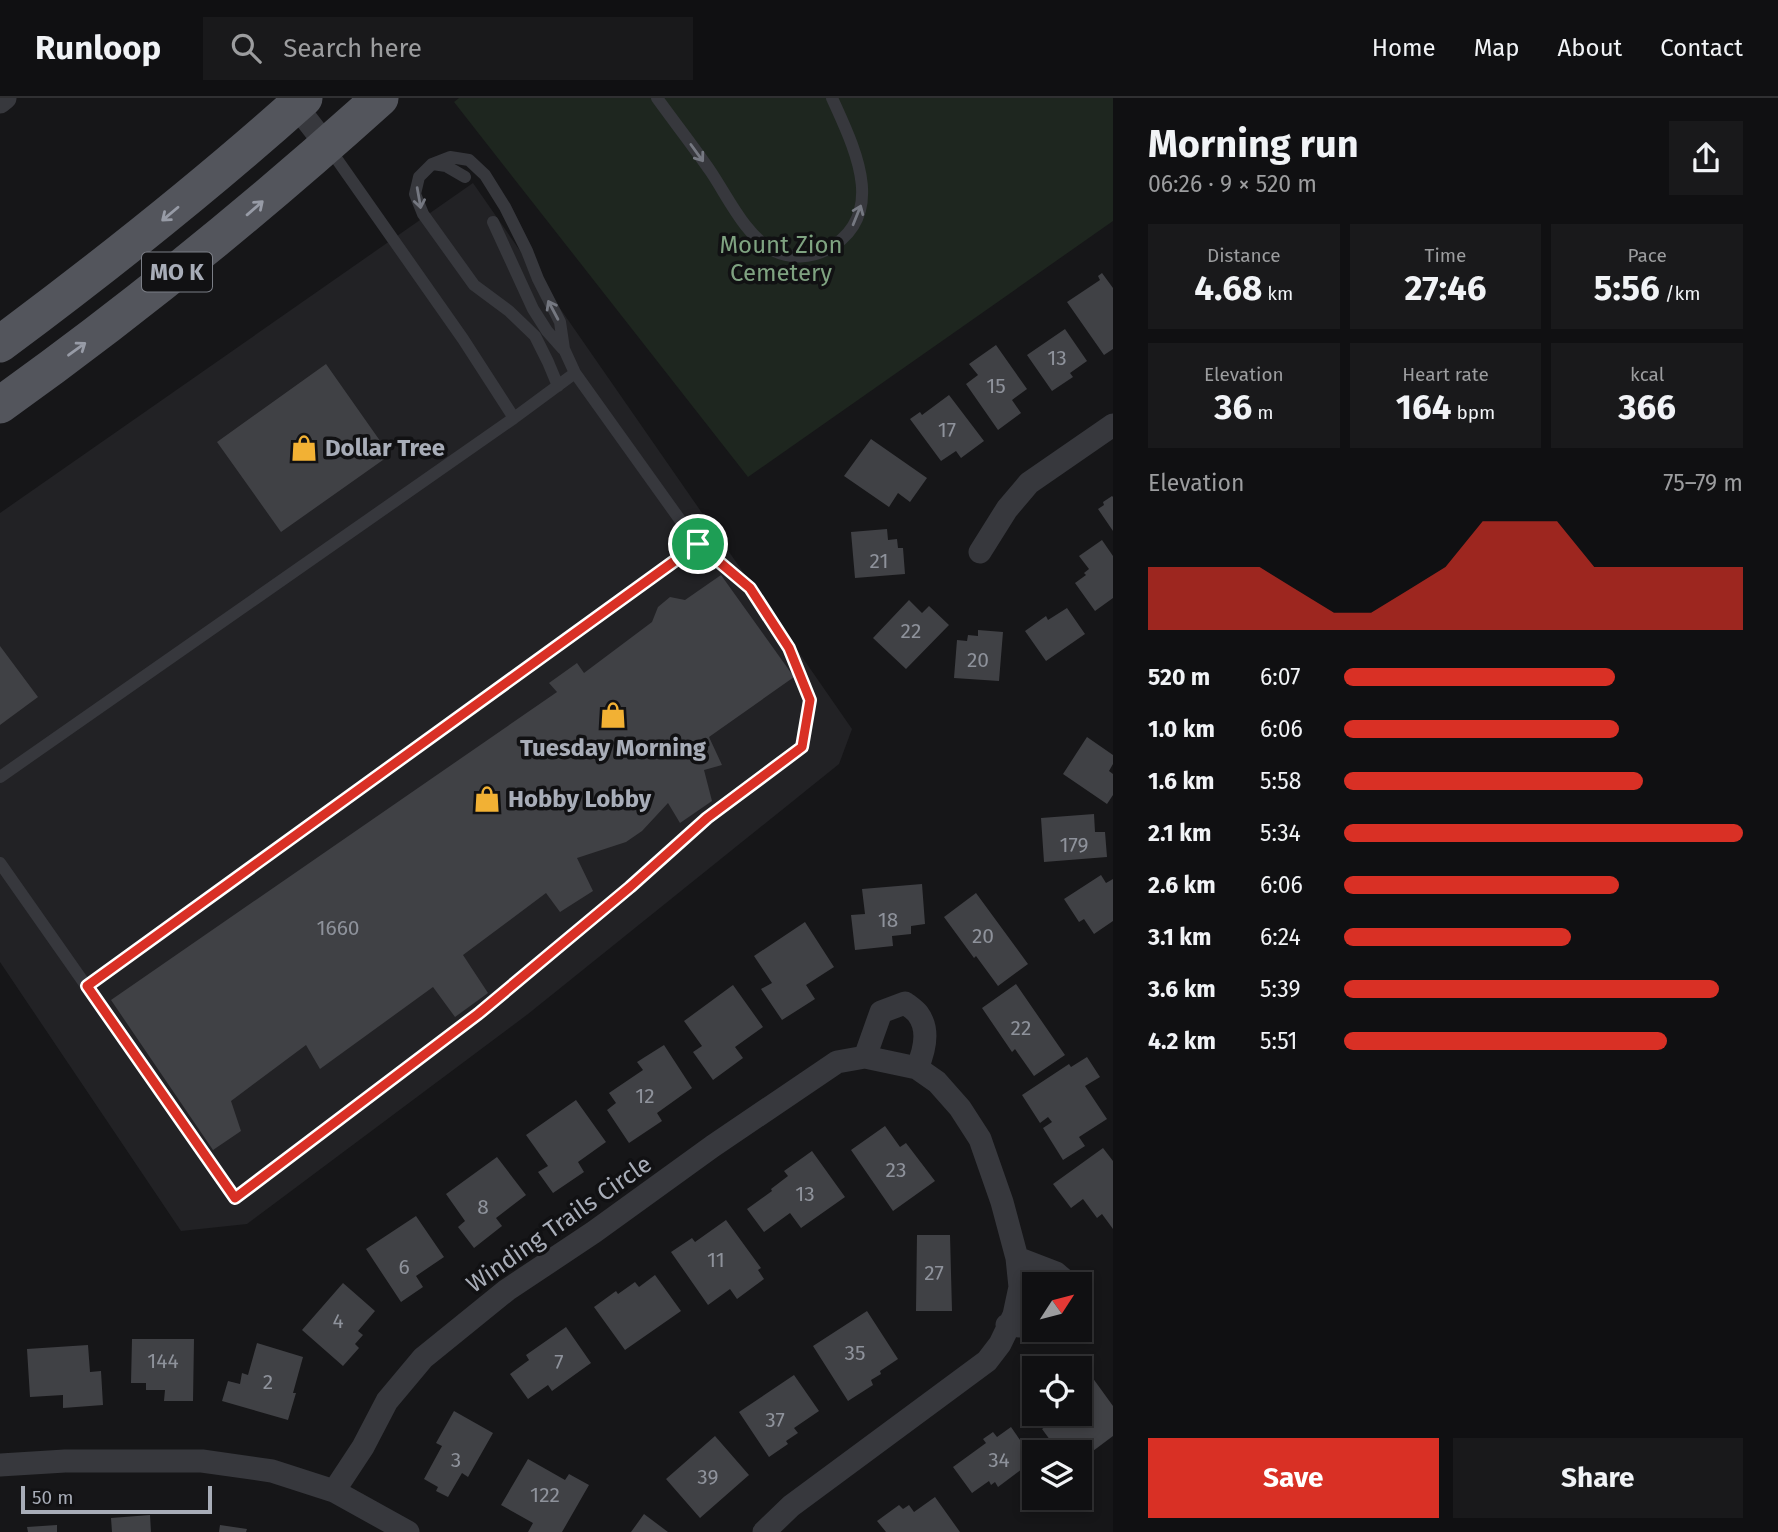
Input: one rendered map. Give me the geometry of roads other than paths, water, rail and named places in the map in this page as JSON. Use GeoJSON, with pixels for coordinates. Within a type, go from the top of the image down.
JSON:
{"type":"FeatureCollection","features":[{"type":"Feature","properties":{"kind":"main road","name":"MO K"},"geometry":{"type":"LineString","coordinates":[[0,405],[97,335],[229,230],[380,98]]}},
{"type":"Feature","properties":{"kind":"main road","name":"MO K"},"geometry":{"type":"LineString","coordinates":[[0,344],[158,224],[225,168],[297,100]]}},
{"type":"Feature","properties":{"kind":"street"},"geometry":{"type":"LineString","coordinates":[[0,102],[5,98]]}},
{"type":"Feature","properties":{"kind":"street"},"geometry":{"type":"LineString","coordinates":[[297,100],[327,146]]}},
{"type":"Feature","properties":{"kind":"street"},"geometry":{"type":"LineString","coordinates":[[980,552],[1007,509],[1029,483],[1113,425]]}},
{"type":"Feature","properties":{"kind":"street"},"geometry":{"type":"LineString","coordinates":[[865,1057],[881,1012],[905,1003],[919,1014],[925,1032],[925,1050],[917,1068]]}},
{"type":"Feature","properties":{"kind":"street","name":"Winding Trails Circle"},"geometry":{"type":"LineString","coordinates":[[334,1491],[363,1447],[387,1401],[423,1358],[507,1290],[837,1062],[865,1057],[917,1068],[937,1082],[953,1099],[979,1139],[1002,1202],[1017,1258],[1020,1287],[1014,1315],[1000,1344],[987,1361],[791,1506],[764,1532]]}},
{"type":"Feature","properties":{"kind":"street"},"geometry":{"type":"LineString","coordinates":[[1017,1258],[1053,1272]]}},
{"type":"Feature","properties":{"kind":"street"},"geometry":{"type":"LineString","coordinates":[[1007,1325],[1022,1326]]}},
{"type":"Feature","properties":{"kind":"street"},"geometry":{"type":"LineString","coordinates":[[0,1465],[65,1461],[202,1461],[272,1471],[334,1491],[408,1532]]}},
{"type":"Feature","properties":{"kind":"lane"},"geometry":{"type":"LineString","coordinates":[[657,98],[740,218],[758,239],[789,257],[825,251],[851,228],[861,210],[864,190],[862,174],[832,98]]}},
{"type":"Feature","properties":{"kind":"lane"},"geometry":{"type":"LineString","coordinates":[[327,146],[463,339],[514,418]]}},
{"type":"Feature","properties":{"kind":"lane"},"geometry":{"type":"LineString","coordinates":[[0,863],[235,1198],[478,1014],[630,887],[707,818],[802,747],[810,700],[789,648],[750,588],[698,544],[575,373],[564,349],[560,323],[527,250],[485,175],[469,160],[450,157],[432,164],[419,177],[415,194],[423,214],[474,285],[509,311],[535,336],[558,386]]}},
{"type":"Feature","properties":{"kind":"lane"},"geometry":{"type":"LineString","coordinates":[[432,164],[446,166],[465,177]]}},
{"type":"Feature","properties":{"kind":"lane"},"geometry":{"type":"LineString","coordinates":[[493,222],[533,309],[547,331],[564,349]]}},
{"type":"Feature","properties":{"kind":"lane"},"geometry":{"type":"LineString","coordinates":[[0,778],[575,373]]}},
{"type":"Feature","properties":{"kind":"lane"},"geometry":{"type":"LineString","coordinates":[[87,986],[698,544]]}},
{"type":"Feature","properties":{"kind":"place","name":"Dollar Tree"},"geometry":{"type":"Point","coordinates":[304,448]}},
{"type":"Feature","properties":{"kind":"place","name":"Tuesday Morning"},"geometry":{"type":"Point","coordinates":[613,715]}},
{"type":"Feature","properties":{"kind":"place","name":"Hobby Lobby"},"geometry":{"type":"Point","coordinates":[487,799]}},
{"type":"Feature","properties":{"kind":"park label","name":"Mount Zion Cemetery"},"geometry":{"type":"Point","coordinates":[781,259]}}]}
